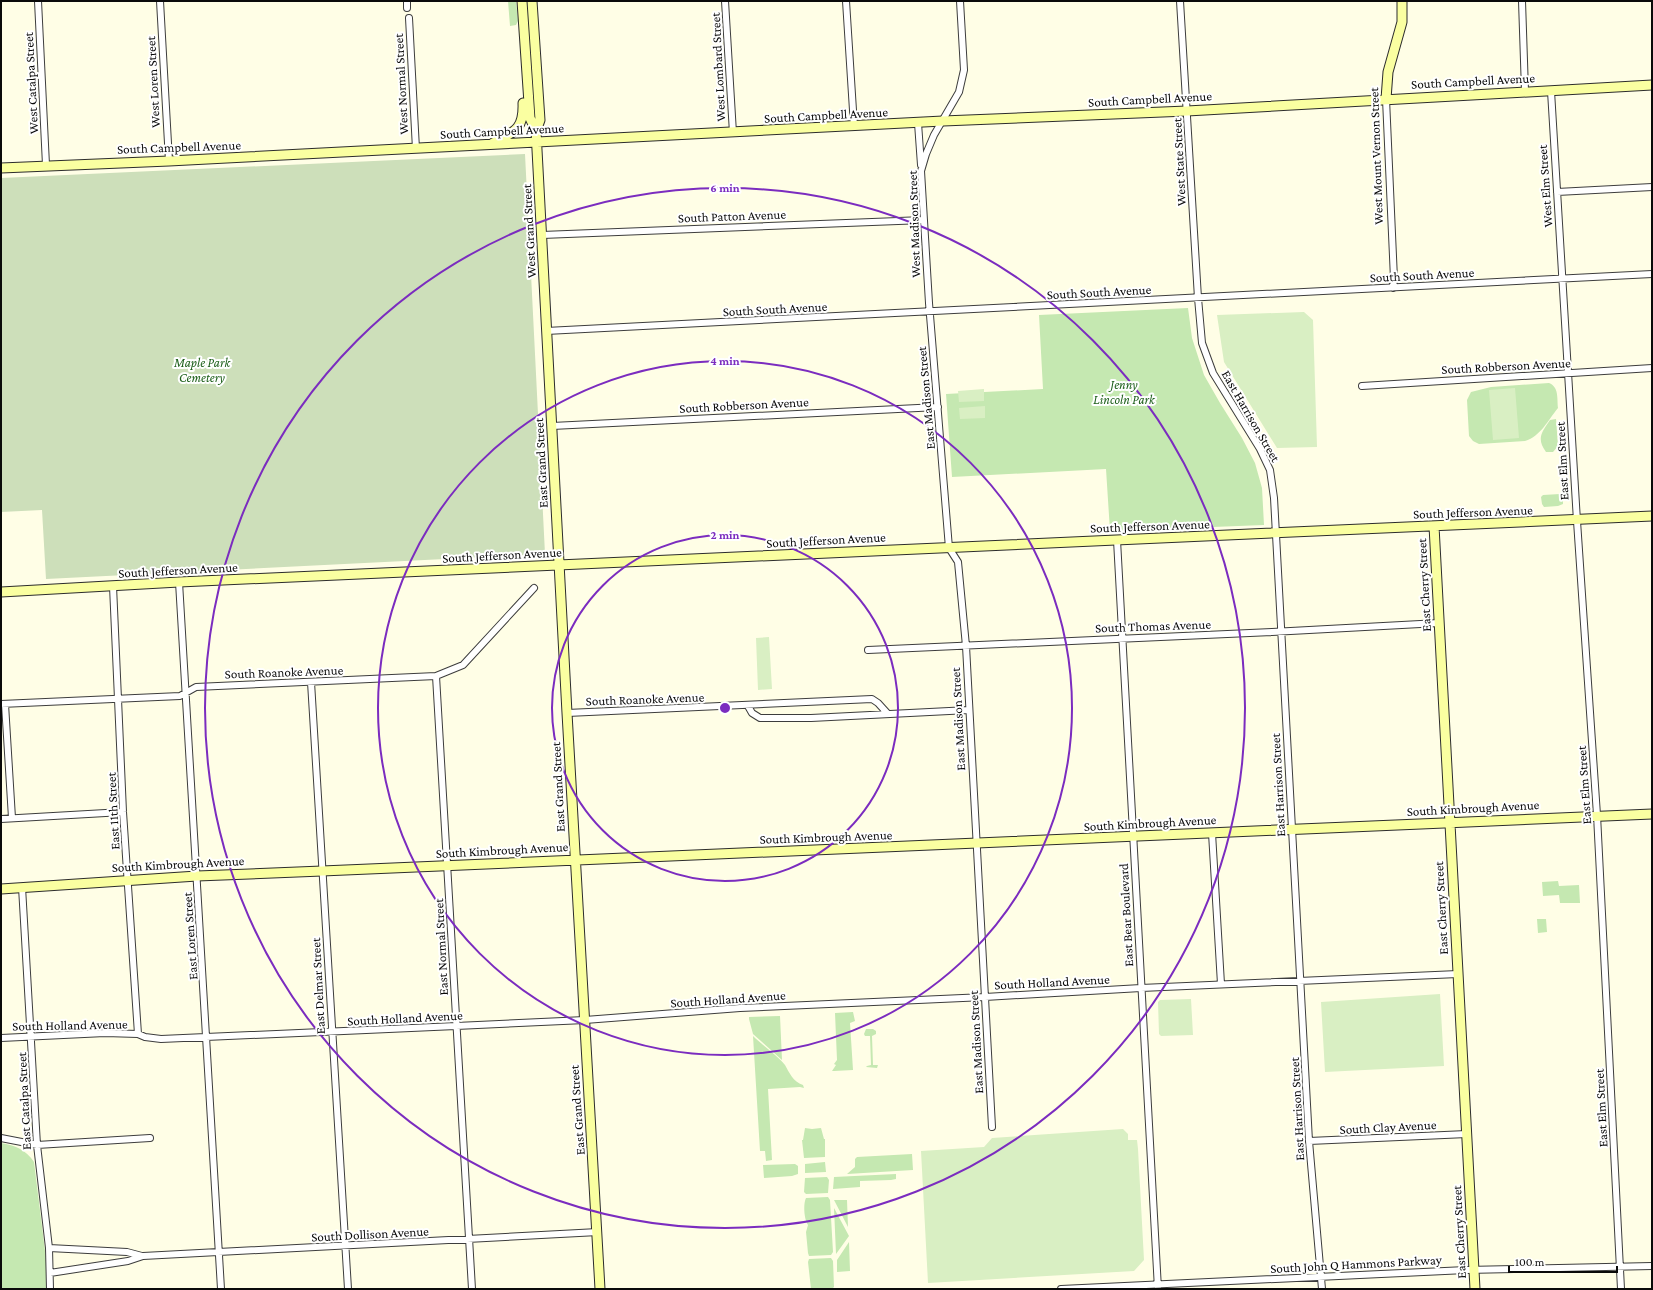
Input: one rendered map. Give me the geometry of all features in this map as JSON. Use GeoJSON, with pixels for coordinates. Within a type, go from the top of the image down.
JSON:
{"type":"FeatureCollection","features":[{"type":"Feature","properties":{"kind":"main road","name":"West Grand Street"},"geometry":{"type":"LineString","coordinates":[[522,1],[530,118],[536,131],[537,142],[546,331]]}},
{"type":"Feature","properties":{"kind":"main road","name":"West Grand Street"},"geometry":{"type":"LineString","coordinates":[[532,1],[540,120],[536,131]]}},
{"type":"Feature","properties":{"kind":"main road","name":"West Mount Vernon Street"},"geometry":{"type":"LineString","coordinates":[[1386,99],[1388,72],[1402,22],[1402,1]]}},
{"type":"Feature","properties":{"kind":"main road"},"geometry":{"type":"LineString","coordinates":[[490,145],[512,133],[520,125],[523,114],[522,84],[527,75]]}},
{"type":"Feature","properties":{"kind":"main road","name":"South Campbell Avenue"},"geometry":{"type":"LineString","coordinates":[[1,168],[416,149],[943,121],[1187,111],[1462,94],[1516,94],[1525,91],[1551,91],[1652,85]]}},
{"type":"Feature","properties":{"kind":"main road","name":"East Grand Street"},"geometry":{"type":"LineString","coordinates":[[546,331],[598,1232],[600,1289]]}},
{"type":"Feature","properties":{"kind":"main road","name":"South Jefferson Avenue"},"geometry":{"type":"LineString","coordinates":[[1,592],[180,582],[1652,516]]}},
{"type":"Feature","properties":{"kind":"main road","name":"East Cherry Street"},"geometry":{"type":"LineString","coordinates":[[1434,526],[1475,1289]]}},
{"type":"Feature","properties":{"kind":"main road","name":"South Kimbrough Avenue"},"geometry":{"type":"LineString","coordinates":[[1,889],[128,879],[976,844],[1597,815],[1652,814]]}},
{"type":"Feature","properties":{"kind":"street","name":"West Catalpa Street"},"geometry":{"type":"LineString","coordinates":[[38,1],[46,165]]}},
{"type":"Feature","properties":{"kind":"street","name":"West Loren Street"},"geometry":{"type":"LineString","coordinates":[[160,1],[169,161]]}},
{"type":"Feature","properties":{"kind":"street","name":"West Lombard Street"},"geometry":{"type":"LineString","coordinates":[[725,1],[732,133]]}},
{"type":"Feature","properties":{"kind":"street"},"geometry":{"type":"LineString","coordinates":[[846,1],[854,126]]}},
{"type":"Feature","properties":{"kind":"street","name":"West Madison Street"},"geometry":{"type":"LineString","coordinates":[[931,312],[921,171],[926,154],[934,136],[959,92],[964,70],[960,1]]}},
{"type":"Feature","properties":{"kind":"street","name":"West State Street"},"geometry":{"type":"LineString","coordinates":[[1180,1],[1198,298]]}},
{"type":"Feature","properties":{"kind":"street"},"geometry":{"type":"LineString","coordinates":[[1522,1],[1525,91]]}},
{"type":"Feature","properties":{"kind":"street","name":"West Normal Street"},"geometry":{"type":"LineString","coordinates":[[409,18],[416,149]]}},
{"type":"Feature","properties":{"kind":"street","name":"West Elm Street"},"geometry":{"type":"LineString","coordinates":[[1551,91],[1563,279]]}},
{"type":"Feature","properties":{"kind":"street","name":"West Mount Vernon Street"},"geometry":{"type":"LineString","coordinates":[[1386,99],[1394,278],[1393,288]]}},
{"type":"Feature","properties":{"kind":"street"},"geometry":{"type":"LineString","coordinates":[[918,123],[921,171]]}},
{"type":"Feature","properties":{"kind":"street"},"geometry":{"type":"LineString","coordinates":[[1557,192],[1652,187]]}},
{"type":"Feature","properties":{"kind":"street","name":"South Patton Avenue"},"geometry":{"type":"LineString","coordinates":[[542,234],[924,220]]}},
{"type":"Feature","properties":{"kind":"street","name":"South South Avenue"},"geometry":{"type":"LineString","coordinates":[[546,331],[1652,274]]}},
{"type":"Feature","properties":{"kind":"street","name":"East Elm Street"},"geometry":{"type":"LineString","coordinates":[[1563,279],[1577,520],[1597,815],[1621,1289]]}},
{"type":"Feature","properties":{"kind":"street","name":"East Harrison Street"},"geometry":{"type":"LineString","coordinates":[[1198,298],[1202,343],[1213,373],[1250,432],[1270,470],[1274,498],[1309,1141],[1322,1289]]}},
{"type":"Feature","properties":{"kind":"street","name":"East Madison Street"},"geometry":{"type":"LineString","coordinates":[[931,312],[949,548],[958,562],[966,646],[992,1127]]}},
{"type":"Feature","properties":{"kind":"street","name":"South Robberson Avenue"},"geometry":{"type":"LineString","coordinates":[[1362,386],[1652,368]]}},
{"type":"Feature","properties":{"kind":"street","name":"South Robberson Avenue"},"geometry":{"type":"LineString","coordinates":[[552,426],[938,407]]}},
{"type":"Feature","properties":{"kind":"street","name":"East Bear Boulevard"},"geometry":{"type":"LineString","coordinates":[[1117,540],[1141,988],[1152,1150],[1158,1286]]}},
{"type":"Feature","properties":{"kind":"street","name":"East Loren Street"},"geometry":{"type":"LineString","coordinates":[[180,582],[221,1289]]}},
{"type":"Feature","properties":{"kind":"street","name":"East 11th Street"},"geometry":{"type":"LineString","coordinates":[[113,586],[117,700],[138,1034]]}},
{"type":"Feature","properties":{"kind":"street","name":"South Roanoke Avenue"},"geometry":{"type":"LineString","coordinates":[[3,704],[180,696],[196,686],[436,676],[463,665],[534,588]]}},
{"type":"Feature","properties":{"kind":"street","name":"South Thomas Avenue"},"geometry":{"type":"LineString","coordinates":[[868,650],[1281,632],[1439,623]]}},
{"type":"Feature","properties":{"kind":"street","name":"East Normal Street"},"geometry":{"type":"LineString","coordinates":[[436,676],[472,1289]]}},
{"type":"Feature","properties":{"kind":"street","name":"East Delmar Street"},"geometry":{"type":"LineString","coordinates":[[311,682],[348,1289]]}},
{"type":"Feature","properties":{"kind":"street","name":"South Roanoke Avenue"},"geometry":{"type":"LineString","coordinates":[[567,713],[872,700],[880,704],[888,714]]}},
{"type":"Feature","properties":{"kind":"street"},"geometry":{"type":"LineString","coordinates":[[3,704],[12,818]]}},
{"type":"Feature","properties":{"kind":"street"},"geometry":{"type":"LineString","coordinates":[[748,706],[752,713],[760,718],[810,718],[969,710]]}},
{"type":"Feature","properties":{"kind":"street"},"geometry":{"type":"LineString","coordinates":[[1,819],[124,812]]}},
{"type":"Feature","properties":{"kind":"street"},"geometry":{"type":"LineString","coordinates":[[1212,833],[1221,984]]}},
{"type":"Feature","properties":{"kind":"street","name":"East Catalpa Street"},"geometry":{"type":"LineString","coordinates":[[22,887],[32,1036],[37,1145],[49,1248],[50,1289]]}},
{"type":"Feature","properties":{"kind":"street","name":"South Holland Avenue"},"geometry":{"type":"LineString","coordinates":[[1,1038],[105,1033],[138,1034],[145,1037],[161,1039],[207,1038],[585,1020],[740,1008],[985,997],[1221,984],[1458,974]]}},
{"type":"Feature","properties":{"kind":"street","name":"South Clay Avenue"},"geometry":{"type":"LineString","coordinates":[[1309,1141],[1467,1134]]}},
{"type":"Feature","properties":{"kind":"street"},"geometry":{"type":"LineString","coordinates":[[1,1138],[37,1145],[150,1138]]}},
{"type":"Feature","properties":{"kind":"street","name":"South Dollison Avenue"},"geometry":{"type":"LineString","coordinates":[[50,1273],[128,1261],[143,1256],[598,1232]]}},
{"type":"Feature","properties":{"kind":"street","name":"South Dollison Avenue"},"geometry":{"type":"LineString","coordinates":[[49,1248],[127,1252],[143,1256]]}},
{"type":"Feature","properties":{"kind":"street","name":"South John Q Hammons Parkway"},"geometry":{"type":"LineString","coordinates":[[1062,1289],[1158,1286],[1321,1276],[1474,1270],[1652,1266]]}},
{"type":"Feature","properties":{"kind":"green space"},"geometry":{"type":"Polygon","coordinates":[[[508,1],[516,1],[518,21],[516,25],[510,26],[508,1]]]}},
{"type":"Feature","properties":{"kind":"green space","name":"Maple Park Cemetery"},"geometry":{"type":"Polygon","coordinates":[[[525,154],[545,554],[46,579],[42,510],[1,512],[1,178],[525,154]]]}},
{"type":"Feature","properties":{"kind":"green space","name":"Jenny Lincoln Park"},"geometry":{"type":"Polygon","coordinates":[[[1188,308],[1192,338],[1204,375],[1242,438],[1255,463],[1262,488],[1264,525],[1110,531],[1106,469],[952,477],[946,394],[1043,389],[1039,315],[1188,308]]]}},
{"type":"Feature","properties":{"kind":"green space"},"geometry":{"type":"Polygon","coordinates":[[[1304,312],[1313,320],[1317,447],[1277,448],[1224,362],[1217,315],[1304,312]]]}},
{"type":"Feature","properties":{"kind":"green space"},"geometry":{"type":"Polygon","coordinates":[[[1549,383],[1556,390],[1558,408],[1540,432],[1531,439],[1525,441],[1479,444],[1473,441],[1469,436],[1467,400],[1471,392],[1491,387],[1549,383]]]}},
{"type":"Feature","properties":{"kind":"green space"},"geometry":{"type":"Polygon","coordinates":[[[1515,388],[1519,438],[1493,440],[1489,390],[1515,388]]]}},
{"type":"Feature","properties":{"kind":"green space"},"geometry":{"type":"Polygon","coordinates":[[[984,389],[984,401],[959,402],[958,391],[984,389]]]}},
{"type":"Feature","properties":{"kind":"green space"},"geometry":{"type":"Polygon","coordinates":[[[985,406],[985,418],[960,419],[959,408],[985,406]]]}},
{"type":"Feature","properties":{"kind":"green space"},"geometry":{"type":"Polygon","coordinates":[[[1556,419],[1558,446],[1553,452],[1546,452],[1541,443],[1541,435],[1550,420],[1556,419]]]}},
{"type":"Feature","properties":{"kind":"green space"},"geometry":{"type":"Polygon","coordinates":[[[1560,494],[1563,496],[1563,504],[1544,507],[1541,497],[1543,495],[1560,494]]]}},
{"type":"Feature","properties":{"kind":"green space"},"geometry":{"type":"Polygon","coordinates":[[[769,637],[772,689],[758,690],[756,638],[769,637]]]}},
{"type":"Feature","properties":{"kind":"green space"},"geometry":{"type":"Polygon","coordinates":[[[1558,881],[1559,886],[1579,885],[1580,903],[1560,903],[1559,895],[1543,896],[1542,882],[1558,881]]]}},
{"type":"Feature","properties":{"kind":"green space"},"geometry":{"type":"Polygon","coordinates":[[[1537,919],[1546,919],[1547,932],[1538,933],[1537,919]]]}},
{"type":"Feature","properties":{"kind":"green space"},"geometry":{"type":"Polygon","coordinates":[[[1440,994],[1444,1066],[1325,1072],[1321,1002],[1440,994]]]}},
{"type":"Feature","properties":{"kind":"green space"},"geometry":{"type":"Polygon","coordinates":[[[1191,999],[1193,1035],[1161,1036],[1159,1034],[1158,1002],[1160,1000],[1191,999]]]}},
{"type":"Feature","properties":{"kind":"green space"},"geometry":{"type":"Polygon","coordinates":[[[853,1012],[855,1021],[850,1023],[853,1070],[832,1071],[837,1060],[835,1013],[853,1012]]]}},
{"type":"Feature","properties":{"kind":"green space"},"geometry":{"type":"Polygon","coordinates":[[[780,1016],[782,1060],[753,1034],[749,1019],[749,1017],[780,1016]]]}},
{"type":"Feature","properties":{"kind":"green space"},"geometry":{"type":"Polygon","coordinates":[[[866,1029],[873,1029],[876,1031],[876,1034],[872,1036],[873,1065],[878,1065],[877,1068],[866,1067],[871,1065],[870,1036],[865,1036],[864,1034],[866,1029]]]}},
{"type":"Feature","properties":{"kind":"green space"},"geometry":{"type":"Polygon","coordinates":[[[753,1036],[785,1065],[794,1079],[803,1085],[804,1088],[768,1089],[772,1160],[766,1161],[765,1151],[760,1151],[753,1036]]]}},
{"type":"Feature","properties":{"kind":"green space"},"geometry":{"type":"Polygon","coordinates":[[[805,1128],[821,1128],[825,1139],[825,1157],[804,1158],[802,1140],[805,1128]]]}},
{"type":"Feature","properties":{"kind":"green space"},"geometry":{"type":"Polygon","coordinates":[[[1123,1129],[1128,1134],[1128,1140],[1137,1140],[1138,1149],[1144,1260],[1134,1271],[928,1283],[921,1151],[984,1147],[992,1138],[1123,1129]]]}},
{"type":"Feature","properties":{"kind":"green space"},"geometry":{"type":"Polygon","coordinates":[[[1,1143],[20,1149],[34,1162],[46,1259],[47,1289],[1,1289],[1,1143]]]}},
{"type":"Feature","properties":{"kind":"green space"},"geometry":{"type":"Polygon","coordinates":[[[912,1154],[913,1170],[847,1174],[855,1167],[855,1159],[857,1157],[912,1154]]]}},
{"type":"Feature","properties":{"kind":"green space"},"geometry":{"type":"Polygon","coordinates":[[[825,1162],[826,1172],[805,1173],[805,1164],[825,1162]]]}},
{"type":"Feature","properties":{"kind":"green space"},"geometry":{"type":"Polygon","coordinates":[[[795,1164],[798,1166],[798,1174],[792,1176],[764,1178],[763,1165],[795,1164]]]}},
{"type":"Feature","properties":{"kind":"green space"},"geometry":{"type":"Polygon","coordinates":[[[896,1174],[896,1179],[860,1181],[860,1187],[833,1189],[834,1177],[896,1174]]]}},
{"type":"Feature","properties":{"kind":"green space"},"geometry":{"type":"Polygon","coordinates":[[[827,1177],[829,1180],[828,1193],[806,1194],[804,1192],[805,1178],[827,1177]]]}},
{"type":"Feature","properties":{"kind":"green space"},"geometry":{"type":"Polygon","coordinates":[[[828,1197],[830,1200],[833,1252],[831,1255],[809,1256],[806,1232],[808,1225],[804,1212],[804,1204],[806,1198],[828,1197]]]}},
{"type":"Feature","properties":{"kind":"green space"},"geometry":{"type":"Polygon","coordinates":[[[834,1200],[847,1200],[848,1227],[834,1200]]]}},
{"type":"Feature","properties":{"kind":"green space"},"geometry":{"type":"Polygon","coordinates":[[[834,1208],[849,1236],[836,1254],[834,1208]]]}},
{"type":"Feature","properties":{"kind":"green space"},"geometry":{"type":"Polygon","coordinates":[[[849,1242],[850,1271],[837,1272],[837,1260],[849,1242]]]}},
{"type":"Feature","properties":{"kind":"green space"},"geometry":{"type":"Polygon","coordinates":[[[831,1258],[833,1261],[834,1287],[832,1289],[811,1289],[809,1259],[831,1258]]]}}]}
